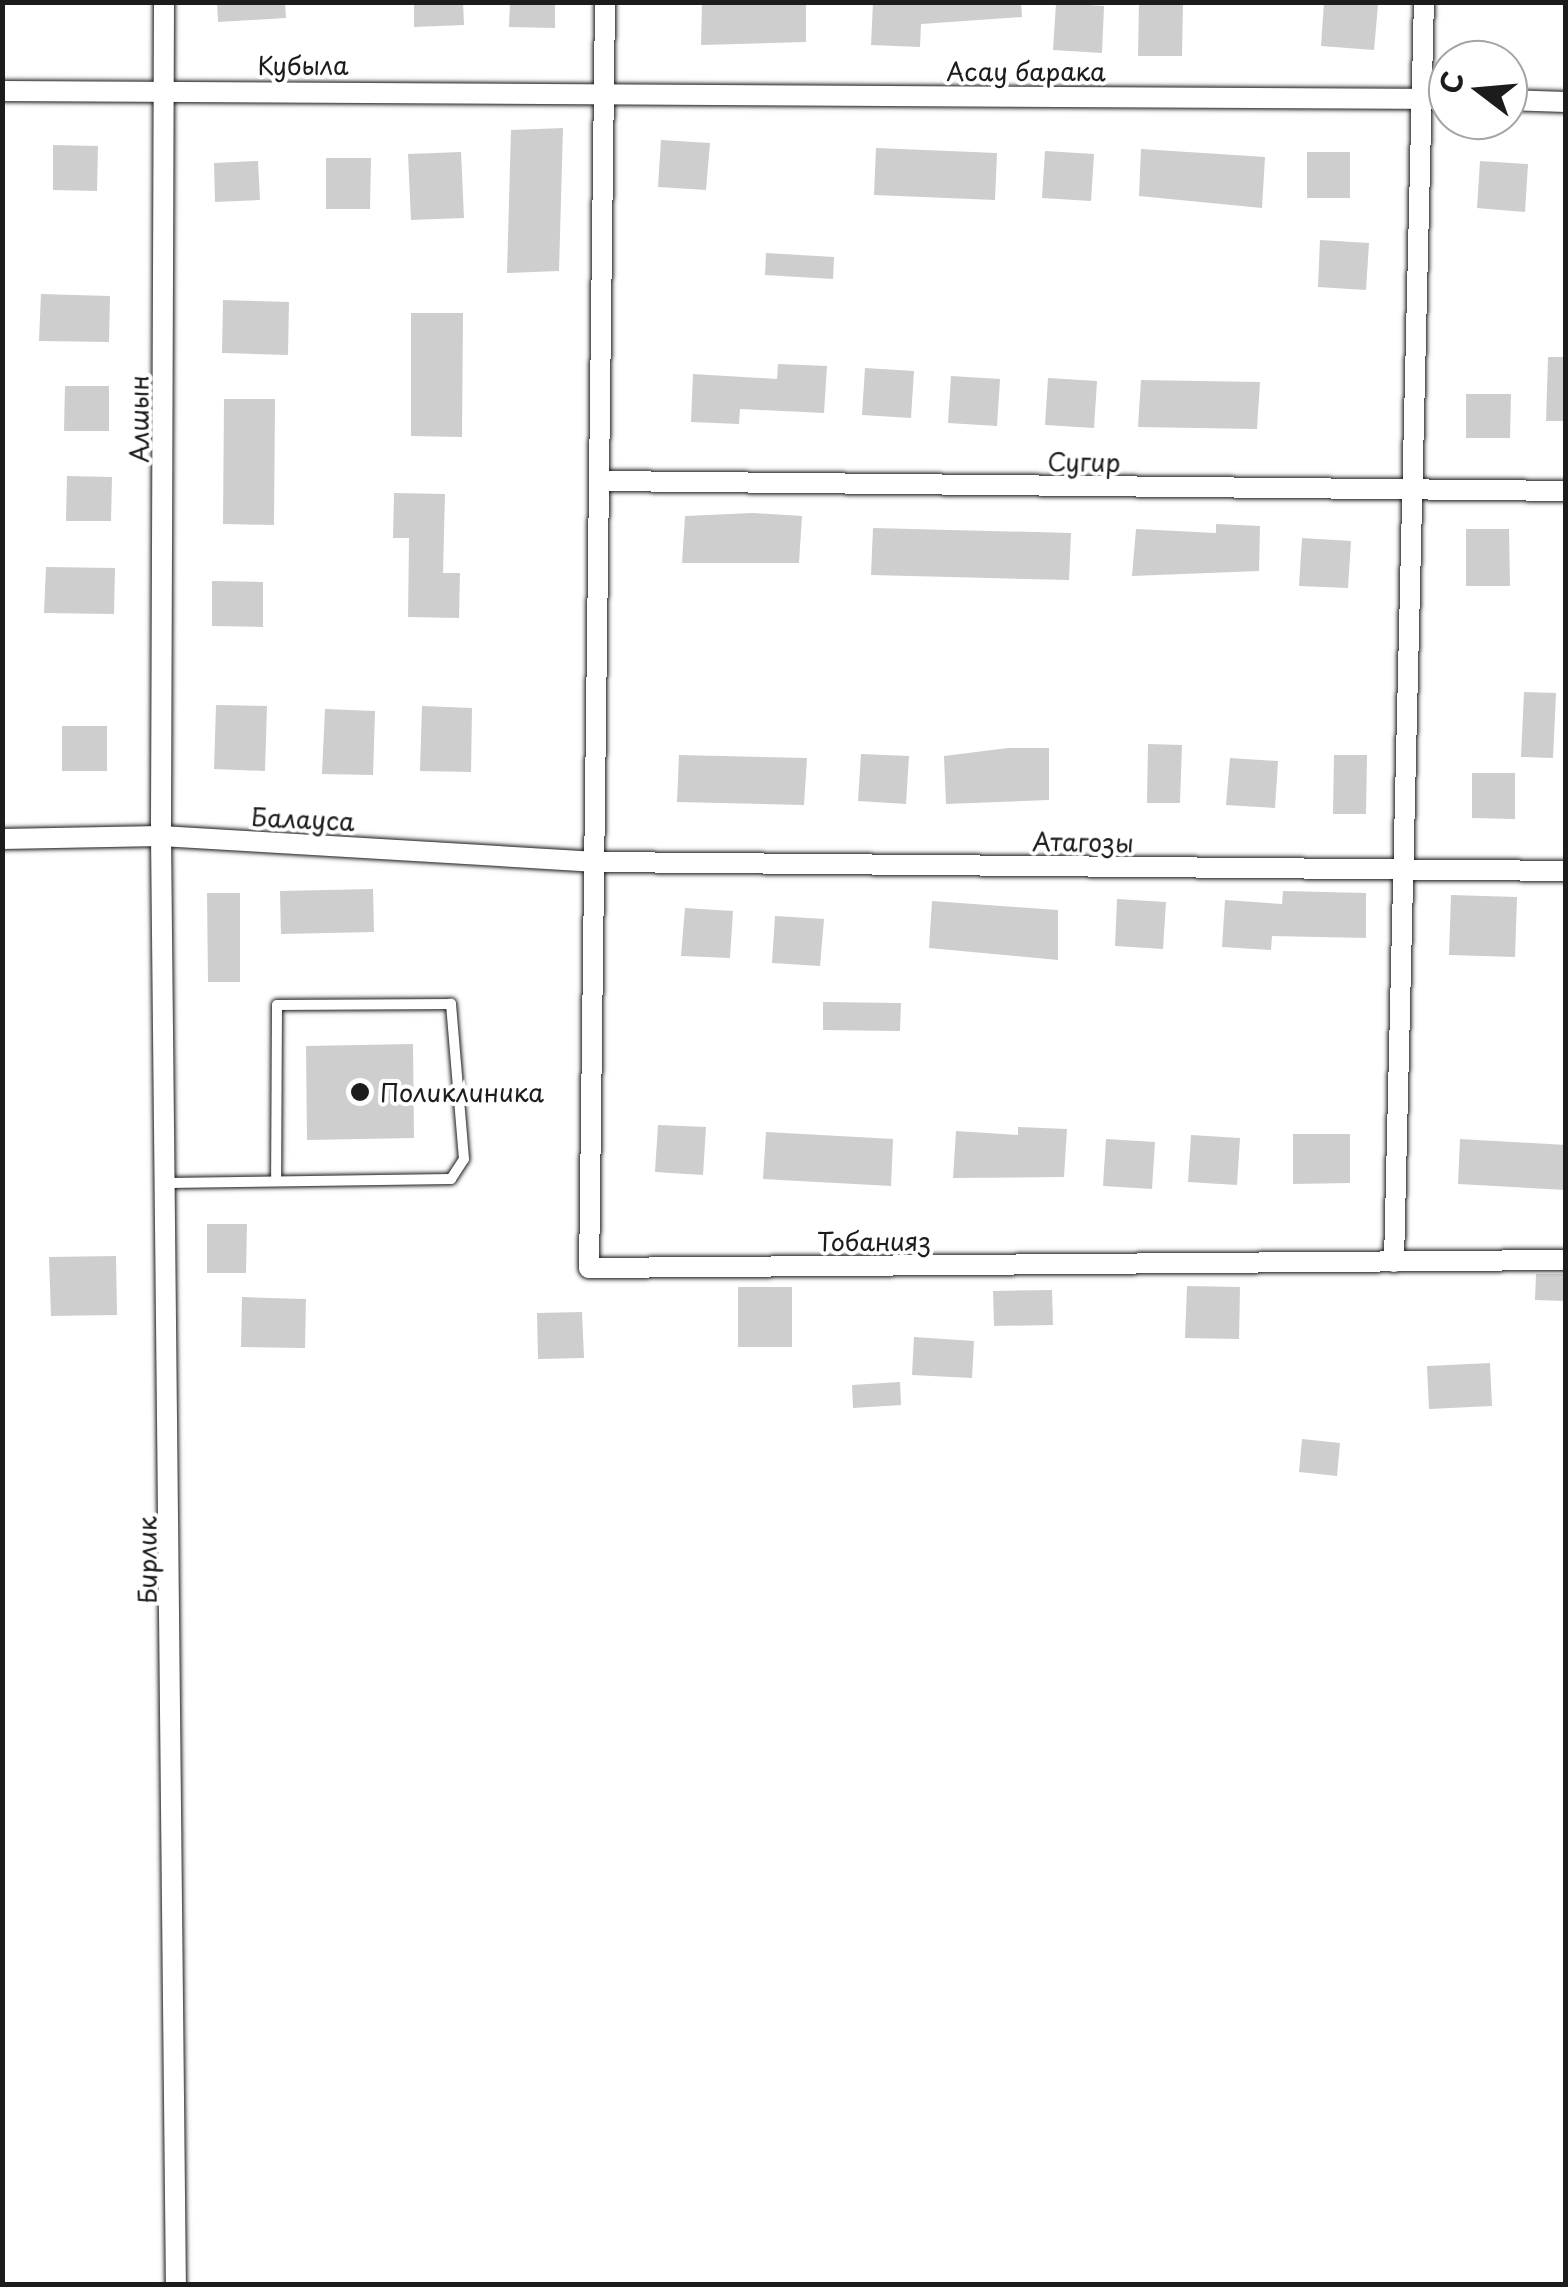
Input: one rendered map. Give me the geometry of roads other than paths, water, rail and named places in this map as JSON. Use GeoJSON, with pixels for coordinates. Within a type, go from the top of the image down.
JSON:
{"type":"FeatureCollection","features":[{"type":"Feature","properties":{"kind":"street","name":"Алшын"},"geometry":{"type":"LineString","coordinates":[[161,836],[167,90],[164,2]]}},
{"type":"Feature","properties":{"kind":"street"},"geometry":{"type":"LineString","coordinates":[[601,862],[606,2]]}},
{"type":"Feature","properties":{"kind":"street"},"geometry":{"type":"LineString","coordinates":[[1394,1262],[1424,2]]}},
{"type":"Feature","properties":{"kind":"street","name":"Кубыла"},"geometry":{"type":"LineString","coordinates":[[2,91],[604,93]]}},
{"type":"Feature","properties":{"kind":"street","name":"Асау барака"},"geometry":{"type":"LineString","coordinates":[[604,93],[1428,98]]}},
{"type":"Feature","properties":{"kind":"street"},"geometry":{"type":"LineString","coordinates":[[1528,101],[1566,102]]}},
{"type":"Feature","properties":{"kind":"street","name":"Сугир"},"geometry":{"type":"LineString","coordinates":[[602,481],[1566,492]]}},
{"type":"Feature","properties":{"kind":"street","name":"Балауса"},"geometry":{"type":"LineString","coordinates":[[2,839],[161,836],[601,862]]}},
{"type":"Feature","properties":{"kind":"street","name":"Бирлик"},"geometry":{"type":"LineString","coordinates":[[161,836],[169,1183],[176,2284]]}},
{"type":"Feature","properties":{"kind":"street","name":"Атагозы"},"geometry":{"type":"LineString","coordinates":[[601,862],[1566,871]]}},
{"type":"Feature","properties":{"kind":"street","name":"Тобанияз"},"geometry":{"type":"LineString","coordinates":[[601,862],[589,1268],[1566,1260]]}},
{"type":"Feature","properties":{"kind":"lane"},"geometry":{"type":"LineString","coordinates":[[169,1183],[276,1181],[460,1173],[452,1004],[276,1004],[276,1181]]}},
{"type":"Feature","properties":{"kind":"place","name":"Поликлиника"},"geometry":{"type":"Point","coordinates":[360,1092]}}]}
